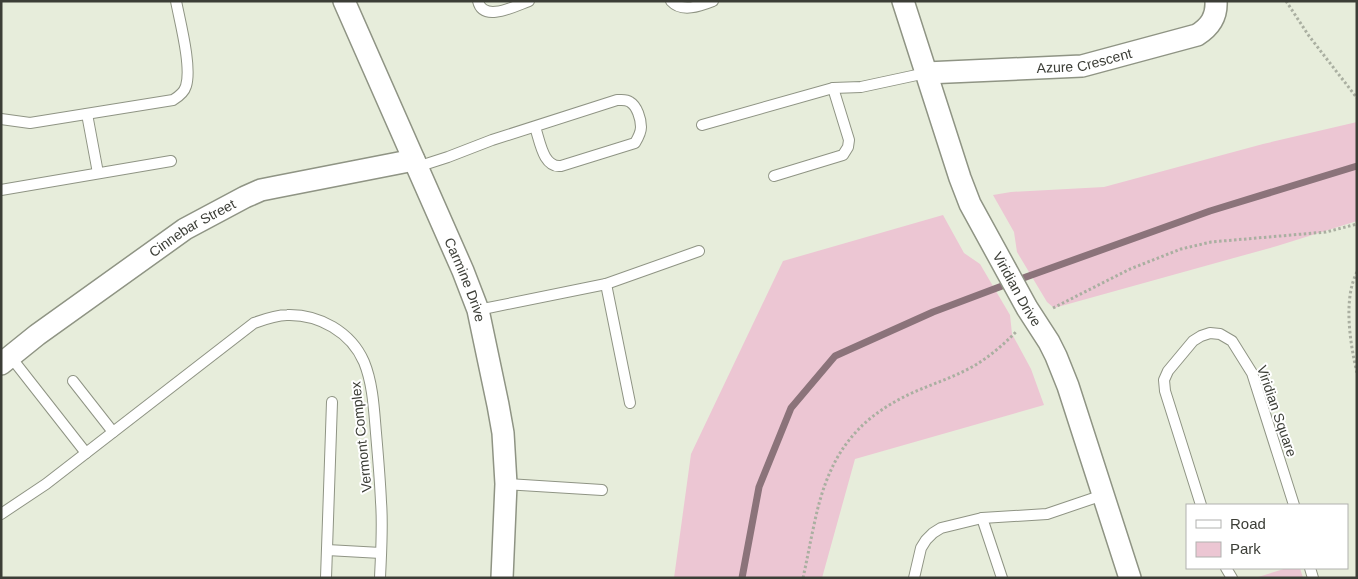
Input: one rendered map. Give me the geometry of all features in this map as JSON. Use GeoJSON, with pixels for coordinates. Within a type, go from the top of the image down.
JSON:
{"type":"FeatureCollection","features":[{"type":"Feature","properties":{"kind":"street","name":"Carmine Drive"},"geometry":{"type":"LineString","coordinates":[[344,1],[463,271],[478,310],[502,433],[506,484],[502,578]]}},
{"type":"Feature","properties":{"kind":"street","name":"Viridian Drive"},"geometry":{"type":"LineString","coordinates":[[903,1],[970,204],[1056,356],[1068,386],[1130,578]]}},
{"type":"Feature","properties":{"kind":"street","name":"Azure Crescent"},"geometry":{"type":"LineString","coordinates":[[926,73],[1082,66],[1197,35],[1212,22],[1216,13],[1216,1]]}},
{"type":"Feature","properties":{"kind":"street","name":"Cinnebar Street"},"geometry":{"type":"LineString","coordinates":[[6,360],[37,335],[184,229],[260,190],[415,163]]}},
{"type":"Feature","properties":{"kind":"lane"},"geometry":{"type":"LineString","coordinates":[[1,119],[30,123],[173,100],[180,96],[186,88],[188,71],[176,1]]}},
{"type":"Feature","properties":{"kind":"lane"},"geometry":{"type":"LineString","coordinates":[[478,1],[483,11],[497,12],[529,1]]}},
{"type":"Feature","properties":{"kind":"lane"},"geometry":{"type":"LineString","coordinates":[[671,1],[675,6],[687,8],[713,1]]}},
{"type":"Feature","properties":{"kind":"lane"},"geometry":{"type":"LineString","coordinates":[[702,125],[833,88],[861,87],[926,73]]}},
{"type":"Feature","properties":{"kind":"lane"},"geometry":{"type":"LineString","coordinates":[[774,176],[843,155],[846,151],[849,140],[833,88]]}},
{"type":"Feature","properties":{"kind":"lane"},"geometry":{"type":"LineString","coordinates":[[415,163],[448,157],[492,140],[618,100],[627,100],[637,108],[641,127],[635,143],[555,167],[547,161],[535,127]]}},
{"type":"Feature","properties":{"kind":"lane"},"geometry":{"type":"LineString","coordinates":[[87,114],[98,174]]}},
{"type":"Feature","properties":{"kind":"lane"},"geometry":{"type":"LineString","coordinates":[[1,190],[171,161]]}},
{"type":"Feature","properties":{"kind":"lane"},"geometry":{"type":"LineString","coordinates":[[478,310],[606,284],[699,252]]}},
{"type":"Feature","properties":{"kind":"lane"},"geometry":{"type":"LineString","coordinates":[[606,284],[630,403]]}},
{"type":"Feature","properties":{"kind":"lane","name":"Vermont Complex"},"geometry":{"type":"LineString","coordinates":[[1,514],[46,484],[254,323],[270,317],[286,315],[303,316],[319,320],[333,327],[350,342],[363,361],[368,375],[374,409],[382,503],[380,578]]}},
{"type":"Feature","properties":{"kind":"lane","name":"Viridian Square"},"geometry":{"type":"LineString","coordinates":[[1201,504],[1165,391],[1164,380],[1168,371],[1193,341],[1210,333],[1220,334],[1232,341],[1252,373],[1294,504]]}},
{"type":"Feature","properties":{"kind":"lane"},"geometry":{"type":"LineString","coordinates":[[6,360],[86,453]]}},
{"type":"Feature","properties":{"kind":"lane"},"geometry":{"type":"LineString","coordinates":[[73,381],[113,432]]}},
{"type":"Feature","properties":{"kind":"lane"},"geometry":{"type":"LineString","coordinates":[[326,578],[332,402]]}},
{"type":"Feature","properties":{"kind":"lane"},"geometry":{"type":"LineString","coordinates":[[506,484],[602,490]]}},
{"type":"Feature","properties":{"kind":"lane"},"geometry":{"type":"LineString","coordinates":[[914,578],[926,540],[941,528],[982,518],[1047,514],[1103,495]]}},
{"type":"Feature","properties":{"kind":"lane"},"geometry":{"type":"LineString","coordinates":[[982,518],[1002,578]]}},
{"type":"Feature","properties":{"kind":"lane"},"geometry":{"type":"LineString","coordinates":[[327,550],[381,552]]}},
{"type":"Feature","properties":{"kind":"path"},"geometry":{"type":"LineString","coordinates":[[1286,1],[1309,36],[1357,98]]}},
{"type":"Feature","properties":{"kind":"path"},"geometry":{"type":"LineString","coordinates":[[1051,310],[1130,269],[1181,249],[1211,242],[1326,232],[1357,224]]}},
{"type":"Feature","properties":{"kind":"path"},"geometry":{"type":"LineString","coordinates":[[1357,272],[1352,280],[1349,308],[1350,338],[1357,373]]}},
{"type":"Feature","properties":{"kind":"path"},"geometry":{"type":"LineString","coordinates":[[803,578],[824,486],[830,469],[852,435],[870,418],[891,403],[973,367],[1016,332]]}},
{"type":"Feature","properties":{"kind":"green space"},"geometry":{"type":"Polygon","coordinates":[[[1357,122],[1357,221],[1277,246],[1054,308],[1047,302],[1017,252],[1014,232],[993,195],[1011,192],[1104,187],[1263,144],[1357,122]]]}},
{"type":"Feature","properties":{"kind":"green space"},"geometry":{"type":"Polygon","coordinates":[[[943,215],[964,253],[980,264],[1010,315],[1012,334],[1031,369],[1044,405],[855,459],[822,578],[674,578],[691,454],[783,261],[943,215]]]}},
{"type":"Feature","properties":{"kind":"green space"},"geometry":{"type":"Polygon","coordinates":[[[1284,569],[1300,569],[1303,578],[1255,578],[1284,569]]]}},
{"type":"Feature","properties":{"kind":"waterway"},"geometry":{"type":"LineString","coordinates":[[742,578],[759,487],[791,408],[835,356],[933,312],[1026,277],[1210,211],[1357,166]]}}]}
